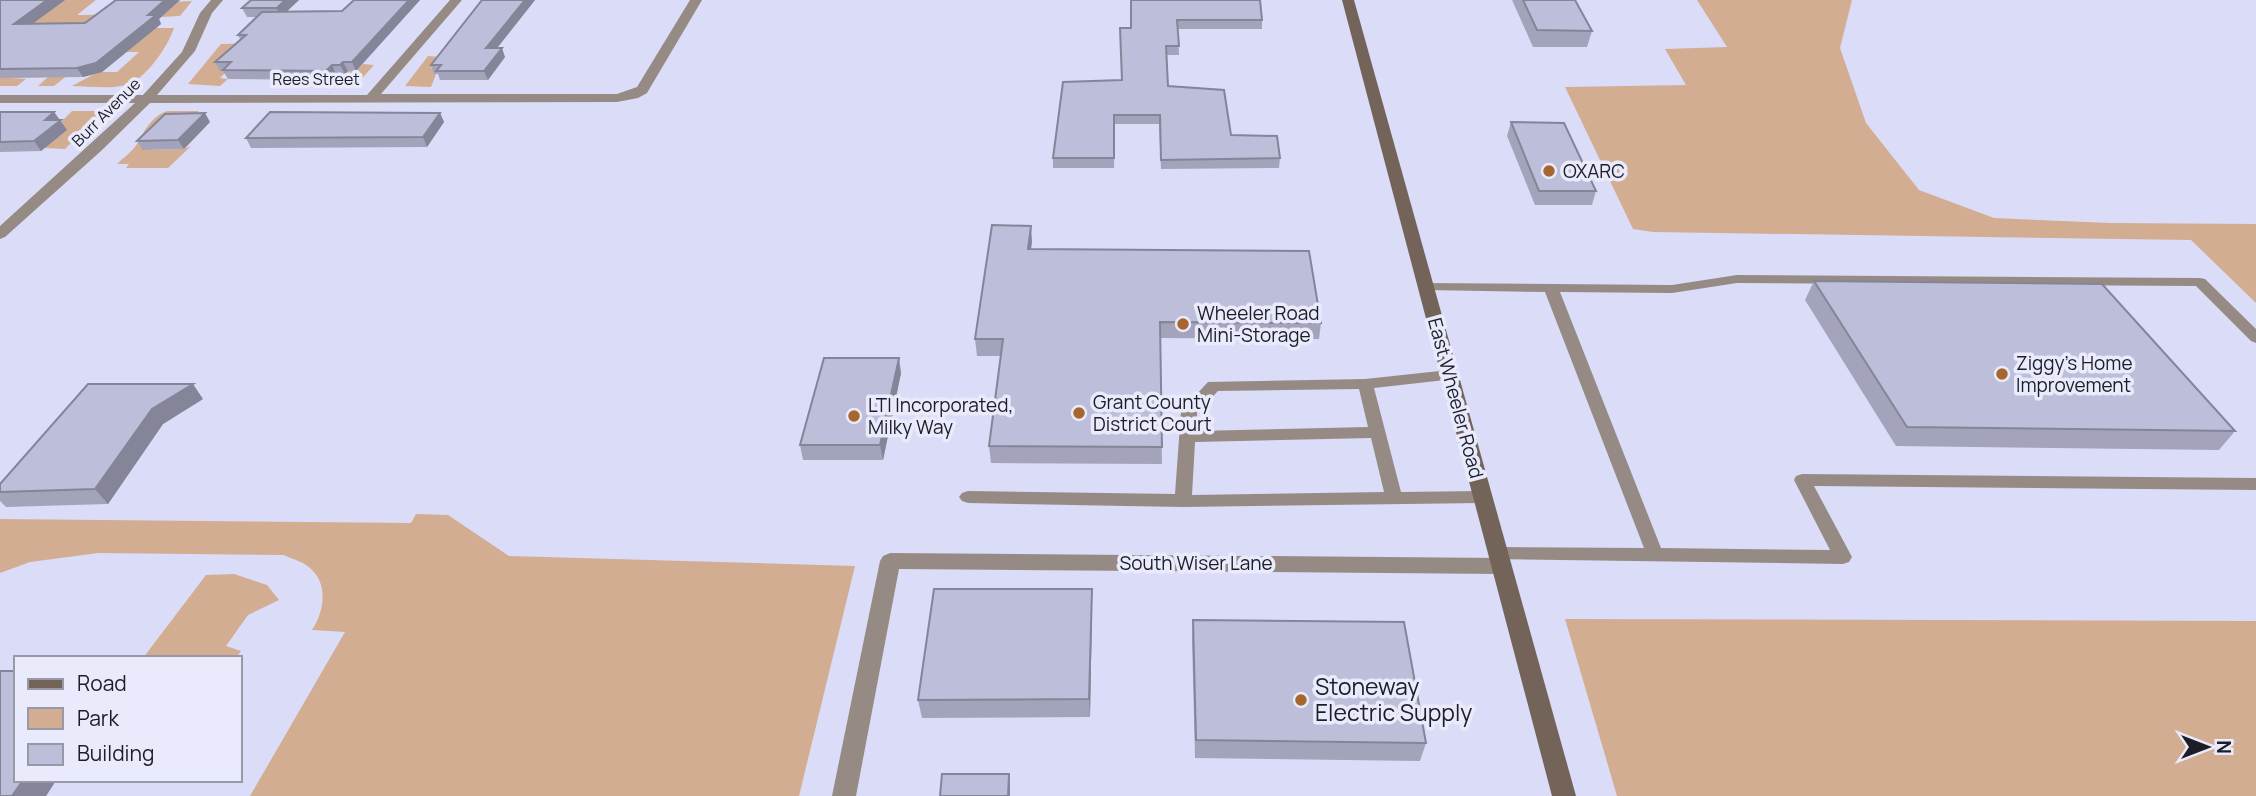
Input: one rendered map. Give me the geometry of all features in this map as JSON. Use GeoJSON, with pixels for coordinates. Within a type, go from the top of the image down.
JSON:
{"type":"FeatureCollection","features":[{"type":"Feature","properties":{"kind":"main road","name":"East Wheeler Road"},"geometry":{"type":"LineString","coordinates":[[1348,0],[1564,796]]}},
{"type":"Feature","properties":{"kind":"street","name":"Burr Avenue"},"geometry":{"type":"LineString","coordinates":[[0,234],[76,168],[187,54],[207,8],[217,0]]}},
{"type":"Feature","properties":{"kind":"street"},"geometry":{"type":"LineString","coordinates":[[372,97],[456,0]]}},
{"type":"Feature","properties":{"kind":"street","name":"Rees Street"},"geometry":{"type":"LineString","coordinates":[[0,99],[617,98],[642,90],[696,0]]}},
{"type":"Feature","properties":{"kind":"street","name":"South Wiser Lane"},"geometry":{"type":"LineString","coordinates":[[844,796],[890,561],[1499,560]]}},
{"type":"Feature","properties":{"kind":"lane"},"geometry":{"type":"LineString","coordinates":[[1425,286],[1672,289],[1737,279],[2200,282],[2256,338]]}},
{"type":"Feature","properties":{"kind":"lane"},"geometry":{"type":"LineString","coordinates":[[1551,288],[1655,555]]}},
{"type":"Feature","properties":{"kind":"lane"},"geometry":{"type":"LineString","coordinates":[[1183,501],[1189,411],[1214,386],[1365,384],[1449,375]]}},
{"type":"Feature","properties":{"kind":"lane"},"geometry":{"type":"LineString","coordinates":[[1365,384],[1394,498]]}},
{"type":"Feature","properties":{"kind":"lane"},"geometry":{"type":"LineString","coordinates":[[1186,437],[1377,432]]}},
{"type":"Feature","properties":{"kind":"lane"},"geometry":{"type":"LineString","coordinates":[[1499,560],[1655,555],[1843,557],[1802,480],[2256,484]]}},
{"type":"Feature","properties":{"kind":"lane"},"geometry":{"type":"LineString","coordinates":[[968,497],[1183,501],[1482,497]]}},
{"type":"Feature","properties":{"kind":"green space"},"geometry":{"type":"Polygon","coordinates":[[[55,0],[96,0],[77,15],[156,14],[172,2],[192,1],[180,16],[141,18],[156,28],[174,28],[156,60],[129,84],[109,87],[72,86],[98,72],[117,72],[139,52],[97,52],[54,86],[38,86],[48,77],[11,78],[26,79],[17,86],[0,86],[0,15],[55,0]]]}},
{"type":"Feature","properties":{"kind":"green space"},"geometry":{"type":"Polygon","coordinates":[[[1697,0],[1852,0],[1840,48],[1866,123],[1919,190],[1994,218],[2110,223],[2256,224],[2256,303],[2191,240],[1653,232],[1633,229],[1565,87],[1686,85],[1665,49],[1727,47],[1697,0]]]}},
{"type":"Feature","properties":{"kind":"green space"},"geometry":{"type":"Polygon","coordinates":[[[288,43],[227,71],[220,78],[228,79],[220,86],[188,84],[221,44],[288,43]]]}},
{"type":"Feature","properties":{"kind":"green space"},"geometry":{"type":"Polygon","coordinates":[[[428,56],[440,57],[431,69],[438,69],[431,87],[405,86],[428,56]]]}},
{"type":"Feature","properties":{"kind":"green space"},"geometry":{"type":"Polygon","coordinates":[[[363,64],[374,65],[357,84],[324,86],[348,71],[356,71],[363,64]]]}},
{"type":"Feature","properties":{"kind":"green space"},"geometry":{"type":"Polygon","coordinates":[[[72,111],[96,111],[100,114],[65,149],[44,148],[66,131],[61,122],[72,111]]]}},
{"type":"Feature","properties":{"kind":"green space"},"geometry":{"type":"Polygon","coordinates":[[[167,111],[199,111],[193,119],[145,150],[184,149],[191,146],[168,168],[126,168],[129,164],[117,164],[135,147],[153,120],[167,111]]]}},
{"type":"Feature","properties":{"kind":"green space"},"geometry":{"type":"Polygon","coordinates":[[[416,514],[448,515],[509,556],[855,566],[799,796],[250,796],[345,632],[312,630],[323,598],[320,582],[310,568],[284,555],[98,553],[30,562],[0,573],[0,519],[411,523],[416,514]]]}},
{"type":"Feature","properties":{"kind":"green space"},"geometry":{"type":"Polygon","coordinates":[[[234,574],[267,585],[279,600],[248,615],[226,646],[241,651],[237,656],[145,656],[206,575],[234,574]]]}},
{"type":"Feature","properties":{"kind":"green space"},"geometry":{"type":"Polygon","coordinates":[[[1565,619],[2256,621],[2256,796],[1617,796],[1565,619]]]}},
{"type":"Feature","properties":{"kind":"building"},"geometry":{"type":"Polygon","coordinates":[[[0,0],[47,0],[14,24],[85,23],[116,0],[165,0],[148,15],[156,15],[96,63],[77,68],[0,69],[0,0]]]}},
{"type":"Feature","properties":{"kind":"building"},"geometry":{"type":"Polygon","coordinates":[[[251,0],[285,0],[277,8],[242,8],[251,0]]]}},
{"type":"Feature","properties":{"kind":"building"},"geometry":{"type":"Polygon","coordinates":[[[354,0],[409,0],[352,62],[332,65],[326,71],[223,70],[231,62],[215,62],[246,35],[238,35],[262,12],[342,11],[354,0]]]}},
{"type":"Feature","properties":{"kind":"building"},"geometry":{"type":"Polygon","coordinates":[[[482,0],[525,0],[486,48],[502,48],[484,71],[436,71],[441,65],[431,65],[482,0]]]}},
{"type":"Feature","properties":{"kind":"building"},"geometry":{"type":"Polygon","coordinates":[[[1131,0],[1260,0],[1262,20],[1177,20],[1179,46],[1166,46],[1168,86],[1224,90],[1231,135],[1277,136],[1280,158],[1161,160],[1160,115],[1114,115],[1114,158],[1053,158],[1063,82],[1122,80],[1120,28],[1131,28],[1131,0]]]}},
{"type":"Feature","properties":{"kind":"building"},"geometry":{"type":"Polygon","coordinates":[[[1523,0],[1575,0],[1592,31],[1537,30],[1523,0]]]}},
{"type":"Feature","properties":{"kind":"building"},"geometry":{"type":"Polygon","coordinates":[[[0,112],[54,112],[45,120],[61,120],[34,141],[0,142],[0,112]]]}},
{"type":"Feature","properties":{"kind":"building"},"geometry":{"type":"Polygon","coordinates":[[[270,112],[440,113],[423,137],[246,138],[270,112]]]}},
{"type":"Feature","properties":{"kind":"building"},"geometry":{"type":"Polygon","coordinates":[[[205,113],[178,140],[137,141],[165,114],[205,113]]]}},
{"type":"Feature","properties":{"kind":"building","name":"OXARC"},"geometry":{"type":"Polygon","coordinates":[[[1511,122],[1564,123],[1596,191],[1539,191],[1511,122]]]}},
{"type":"Feature","properties":{"kind":"building"},"geometry":{"type":"Polygon","coordinates":[[[992,225],[1031,226],[1028,249],[1309,251],[1321,323],[1160,322],[1162,447],[989,446],[1003,339],[975,339],[992,225]]]}},
{"type":"Feature","properties":{"kind":"building","name":"Ziggy's Home Improvement"},"geometry":{"type":"Polygon","coordinates":[[[1814,281],[2102,284],[2235,431],[1907,427],[1814,281]]]}},
{"type":"Feature","properties":{"kind":"building","name":"LTI Incorporated, Milky Way"},"geometry":{"type":"Polygon","coordinates":[[[824,358],[899,358],[880,445],[800,445],[824,358]]]}},
{"type":"Feature","properties":{"kind":"building"},"geometry":{"type":"Polygon","coordinates":[[[88,384],[193,384],[152,409],[95,489],[0,492],[0,484],[88,384]]]}},
{"type":"Feature","properties":{"kind":"building"},"geometry":{"type":"Polygon","coordinates":[[[934,589],[1092,589],[1089,699],[918,700],[934,589]]]}},
{"type":"Feature","properties":{"kind":"building","name":"Stoneway Electric Supply"},"geometry":{"type":"Polygon","coordinates":[[[1193,620],[1404,622],[1426,743],[1196,740],[1193,620]]]}},
{"type":"Feature","properties":{"kind":"building"},"geometry":{"type":"Polygon","coordinates":[[[0,671],[14,671],[14,782],[22,782],[12,796],[0,796],[0,671]]]}},
{"type":"Feature","properties":{"kind":"building"},"geometry":{"type":"Polygon","coordinates":[[[942,774],[1009,774],[1008,796],[940,796],[942,774]]]}},
{"type":"Feature","properties":{"kind":"place","name":"OXARC"},"geometry":{"type":"Point","coordinates":[1549,171]}},
{"type":"Feature","properties":{"kind":"place","name":"Wheeler Road Mini-Storage"},"geometry":{"type":"Point","coordinates":[1183,324]}},
{"type":"Feature","properties":{"kind":"place","name":"Ziggy's Home Improvement"},"geometry":{"type":"Point","coordinates":[2002,374]}},
{"type":"Feature","properties":{"kind":"place","name":"Grant County District Court"},"geometry":{"type":"Point","coordinates":[1079,413]}},
{"type":"Feature","properties":{"kind":"place","name":"LTI Incorporated, Milky Way"},"geometry":{"type":"Point","coordinates":[854,416]}},
{"type":"Feature","properties":{"kind":"place","name":"Stoneway Electric Supply"},"geometry":{"type":"Point","coordinates":[1301,700]}}]}
